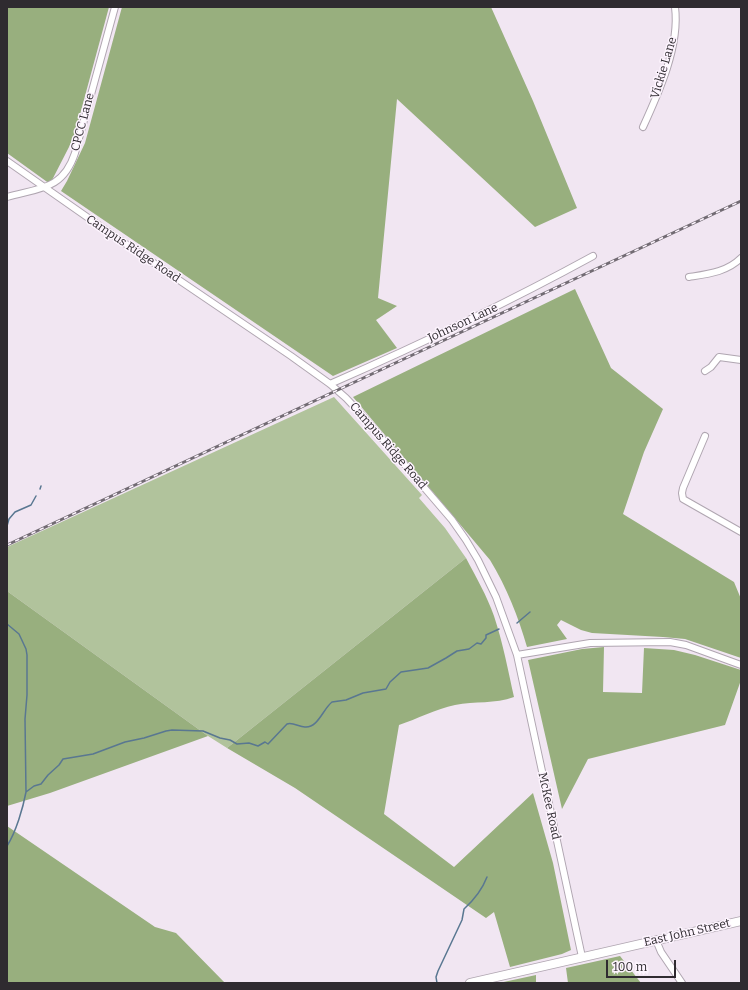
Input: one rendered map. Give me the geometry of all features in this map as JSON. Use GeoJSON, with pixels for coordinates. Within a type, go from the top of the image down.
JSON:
{"type":"FeatureCollection","features":[{"type":"Feature","properties":{"kind":"main road","name":"East John Street"},"geometry":{"type":"LineString","coordinates":[[470,983],[741,921]]}},
{"type":"Feature","properties":{"kind":"street","name":"CPCC Lane"},"geometry":{"type":"LineString","coordinates":[[7,197],[45,188],[61,178],[67,171],[73,160],[115,7]]}},
{"type":"Feature","properties":{"kind":"street","name":"Vickie Lane"},"geometry":{"type":"LineString","coordinates":[[644,127],[667,66],[674,39],[677,17],[676,7]]}},
{"type":"Feature","properties":{"kind":"street","name":"Campus Ridge Road"},"geometry":{"type":"LineString","coordinates":[[7,161],[260,334],[330,384],[346,398],[452,520],[463,535],[478,560],[493,591],[506,621],[517,655]]}},
{"type":"Feature","properties":{"kind":"street","name":"Johnson Lane"},"geometry":{"type":"LineString","coordinates":[[330,384],[530,291],[593,256]]}},
{"type":"Feature","properties":{"kind":"street"},"geometry":{"type":"LineString","coordinates":[[689,277],[722,271],[735,264],[741,258]]}},
{"type":"Feature","properties":{"kind":"street"},"geometry":{"type":"LineString","coordinates":[[705,371],[711,367],[719,357],[741,360]]}},
{"type":"Feature","properties":{"kind":"street"},"geometry":{"type":"LineString","coordinates":[[705,436],[683,488],[683,499],[741,532]]}},
{"type":"Feature","properties":{"kind":"street"},"geometry":{"type":"LineString","coordinates":[[517,655],[590,643],[670,642],[692,647],[741,666]]}},
{"type":"Feature","properties":{"kind":"street","name":"McKee Road"},"geometry":{"type":"LineString","coordinates":[[517,655],[582,957]]}},
{"type":"Feature","properties":{"kind":"street"},"geometry":{"type":"LineString","coordinates":[[656,940],[661,952],[682,983]]}},
{"type":"Feature","properties":{"kind":"green space"},"geometry":{"type":"Polygon","coordinates":[[[7,7],[109,7],[75,133],[50,184],[7,153],[7,7]]]}},
{"type":"Feature","properties":{"kind":"green space"},"geometry":{"type":"Polygon","coordinates":[[[122,7],[491,7],[533,101],[577,208],[535,227],[397,99],[378,298],[397,306],[376,320],[397,348],[333,376],[61,191],[85,143],[122,7]]]}},
{"type":"Feature","properties":{"kind":"green space"},"geometry":{"type":"Polygon","coordinates":[[[575,289],[611,368],[663,409],[644,452],[623,514],[734,582],[741,599],[741,658],[685,639],[592,633],[581,630],[561,620],[557,625],[567,639],[527,647],[512,602],[490,560],[353,397],[575,289]]]}},
{"type":"Feature","properties":{"kind":"green space"},"geometry":{"type":"Polygon","coordinates":[[[334,397],[422,495],[419,498],[445,528],[466,558],[227,748],[208,736],[7,591],[7,547],[334,397]]]}},
{"type":"Feature","properties":{"kind":"green space"},"geometry":{"type":"Polygon","coordinates":[[[466,558],[485,594],[494,616],[503,646],[514,697],[500,701],[455,705],[399,725],[384,814],[454,867],[533,793],[553,863],[571,950],[562,954],[510,967],[494,912],[486,918],[295,788],[227,748],[466,558]]]}},
{"type":"Feature","properties":{"kind":"green space"},"geometry":{"type":"Polygon","coordinates":[[[7,591],[208,736],[50,793],[7,806],[7,591]]]}},
{"type":"Feature","properties":{"kind":"green space"},"geometry":{"type":"Polygon","coordinates":[[[604,647],[603,692],[642,693],[644,648],[674,650],[695,655],[741,670],[741,680],[725,725],[588,759],[562,809],[528,660],[582,649],[604,647]]]}},
{"type":"Feature","properties":{"kind":"green space"},"geometry":{"type":"Polygon","coordinates":[[[7,826],[155,927],[176,933],[225,983],[7,983],[7,826]]]}},
{"type":"Feature","properties":{"kind":"green space"},"geometry":{"type":"Polygon","coordinates":[[[620,956],[641,983],[568,983],[566,968],[620,956]]]}},
{"type":"Feature","properties":{"kind":"green space"},"geometry":{"type":"Polygon","coordinates":[[[536,975],[536,983],[499,983],[536,975]]]}},
{"type":"Feature","properties":{"kind":"waterway"},"geometry":{"type":"LineString","coordinates":[[7,526],[9,519],[15,512],[31,505],[36,496]]}},
{"type":"Feature","properties":{"kind":"waterway"},"geometry":{"type":"LineString","coordinates":[[517,623],[530,612]]}},
{"type":"Feature","properties":{"kind":"waterway"},"geometry":{"type":"LineString","coordinates":[[7,624],[19,634],[26,649],[27,655],[27,695],[25,719],[26,792],[19,820],[7,846]]}},
{"type":"Feature","properties":{"kind":"waterway"},"geometry":{"type":"LineString","coordinates":[[26,792],[34,786],[41,784],[63,759],[93,754],[125,742],[166,731],[203,731],[220,738],[230,740],[237,744],[249,743],[258,746],[265,742],[268,744],[287,724],[303,727],[310,726],[317,721],[332,702],[346,700],[363,693],[386,689],[390,682],[401,672],[428,668],[457,651],[469,649],[477,643],[481,644],[486,638],[486,635],[499,629]]}},
{"type":"Feature","properties":{"kind":"waterway"},"geometry":{"type":"LineString","coordinates":[[437,983],[436,977],[438,971],[462,920],[464,909],[478,894],[487,877]]}},
{"type":"Feature","properties":{"kind":"railway"},"geometry":{"type":"LineString","coordinates":[[7,545],[741,201]]}}]}
